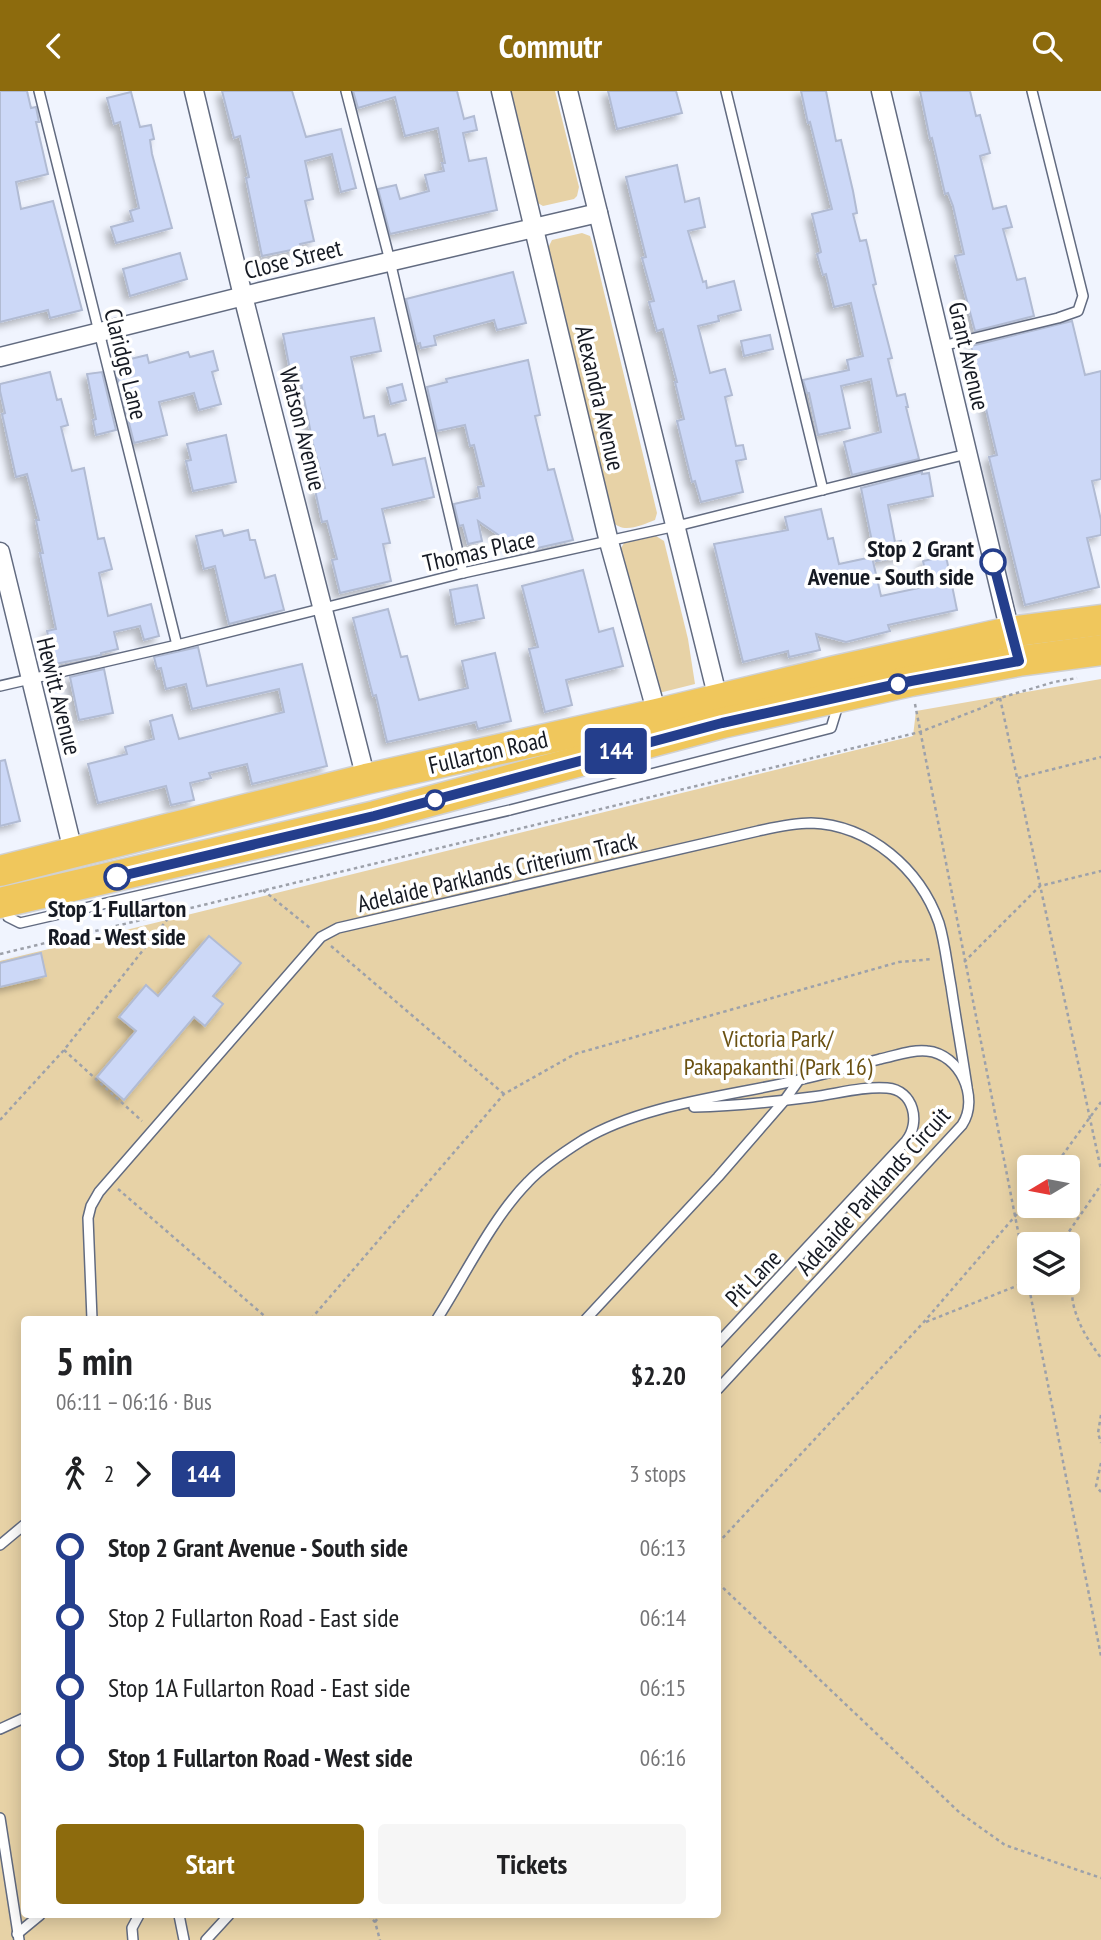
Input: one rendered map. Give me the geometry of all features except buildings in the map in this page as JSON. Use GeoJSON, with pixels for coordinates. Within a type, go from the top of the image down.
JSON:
{"type":"FeatureCollection","features":[{"type":"Feature","properties":{"kind":"highway","name":"Fullarton Road"},"geometry":{"type":"LineString","coordinates":[[1,903],[374,816],[664,725],[718,699],[1010,632],[1101,620]]}},
{"type":"Feature","properties":{"kind":"highway"},"geometry":{"type":"LineString","coordinates":[[1010,632],[1019,661]]}},
{"type":"Feature","properties":{"kind":"highway","name":"Fullarton Road"},"geometry":{"type":"LineString","coordinates":[[0,871],[366,779],[664,725],[840,697],[1019,661],[1101,650]]}},
{"type":"Feature","properties":{"kind":"highway"},"geometry":{"type":"LineString","coordinates":[[366,779],[374,816]]}},
{"type":"Feature","properties":{"kind":"highway"},"geometry":{"type":"LineString","coordinates":[[72,851],[82,886]]}},
{"type":"Feature","properties":{"kind":"street","name":"Watson Avenue"},"geometry":{"type":"LineString","coordinates":[[194,91],[243,296],[366,779]]}},
{"type":"Feature","properties":{"kind":"street","name":"Alexandra Avenue"},"geometry":{"type":"LineString","coordinates":[[501,91],[609,542],[664,725]]}},
{"type":"Feature","properties":{"kind":"street","name":"Alexandra Avenue"},"geometry":{"type":"LineString","coordinates":[[568,91],[718,699]]}},
{"type":"Feature","properties":{"kind":"street","name":"Grant Avenue"},"geometry":{"type":"LineString","coordinates":[[881,91],[1010,632]]}},
{"type":"Feature","properties":{"kind":"street","name":"Close Street"},"geometry":{"type":"LineString","coordinates":[[0,357],[243,296],[598,213]]}},
{"type":"Feature","properties":{"kind":"street","name":"Hewitt Avenue"},"geometry":{"type":"LineString","coordinates":[[0,552],[72,851]]}},
{"type":"Feature","properties":{"kind":"lane","name":"Claridge Lane"},"geometry":{"type":"LineString","coordinates":[[39,91],[177,645]]}},
{"type":"Feature","properties":{"kind":"lane"},"geometry":{"type":"LineString","coordinates":[[346,91],[390,261],[464,573]]}},
{"type":"Feature","properties":{"kind":"lane"},"geometry":{"type":"LineString","coordinates":[[726,91],[823,490]]}},
{"type":"Feature","properties":{"kind":"lane"},"geometry":{"type":"LineString","coordinates":[[942,346],[1078,311],[1083,296],[1032,91]]}},
{"type":"Feature","properties":{"kind":"lane","name":"Thomas Place"},"geometry":{"type":"LineString","coordinates":[[0,686],[464,573],[677,526],[967,454]]}},
{"type":"Feature","properties":{"kind":"lane"},"geometry":{"type":"LineString","coordinates":[[1,903],[8,917],[20,923],[510,810],[831,728],[840,697]]}},
{"type":"Feature","properties":{"kind":"lane","name":"Adelaide Parklands Criterium Track"},"geometry":{"type":"LineString","coordinates":[[92,1316],[88,1218],[91,1206],[108,1180],[321,937],[338,928],[758,831],[812,823],[838,827],[861,836],[895,856],[912,874],[925,894],[939,923],[967,1087]]}},
{"type":"Feature","properties":{"kind":"lane","name":"Adelaide Parklands Circuit"},"geometry":{"type":"LineString","coordinates":[[439,1316],[509,1204],[529,1181],[585,1139],[632,1119],[671,1108],[800,1080],[901,1054],[926,1051],[936,1053],[959,1071],[967,1087],[970,1103],[968,1114],[957,1132],[721,1386]]}},
{"type":"Feature","properties":{"kind":"lane"},"geometry":{"type":"LineString","coordinates":[[589,1316],[718,1177],[800,1080]]}},
{"type":"Feature","properties":{"kind":"lane","name":"Pit Lane"},"geometry":{"type":"LineString","coordinates":[[671,1108],[784,1101],[888,1088],[901,1093],[910,1102],[914,1113],[915,1124],[910,1137],[721,1340]]}},
{"type":"Feature","properties":{"kind":"lane"},"geometry":{"type":"LineString","coordinates":[[0,1545],[21,1528]]}},
{"type":"Feature","properties":{"kind":"lane"},"geometry":{"type":"LineString","coordinates":[[0,1728],[21,1719]]}},
{"type":"Feature","properties":{"kind":"lane"},"geometry":{"type":"LineString","coordinates":[[0,1818],[18,1937]]}},
{"type":"Feature","properties":{"kind":"lane"},"geometry":{"type":"LineString","coordinates":[[18,1937],[37,1918]]}},
{"type":"Feature","properties":{"kind":"lane"},"geometry":{"type":"LineString","coordinates":[[133,1940],[132,1928],[137,1918]]}},
{"type":"Feature","properties":{"kind":"lane"},"geometry":{"type":"LineString","coordinates":[[180,1918],[184,1940]]}},
{"type":"Feature","properties":{"kind":"lane"},"geometry":{"type":"LineString","coordinates":[[206,1940],[226,1918]]}},
{"type":"Feature","properties":{"kind":"path"},"geometry":{"type":"LineString","coordinates":[[0,954],[920,732],[973,712],[1000,698],[1077,678]]}},
{"type":"Feature","properties":{"kind":"path"},"geometry":{"type":"LineString","coordinates":[[911,681],[1018,1232]]}},
{"type":"Feature","properties":{"kind":"path"},"geometry":{"type":"LineString","coordinates":[[1000,698],[1101,1170]]}},
{"type":"Feature","properties":{"kind":"path"},"geometry":{"type":"LineString","coordinates":[[1018,778],[1101,757]]}},
{"type":"Feature","properties":{"kind":"path"},"geometry":{"type":"LineString","coordinates":[[964,962],[1040,886],[1101,871]]}},
{"type":"Feature","properties":{"kind":"path"},"geometry":{"type":"LineString","coordinates":[[262,889],[304,924]]}},
{"type":"Feature","properties":{"kind":"path"},"geometry":{"type":"LineString","coordinates":[[0,1120],[64,1050],[174,911]]}},
{"type":"Feature","properties":{"kind":"path"},"geometry":{"type":"LineString","coordinates":[[96,922],[98,929]]}},
{"type":"Feature","properties":{"kind":"path"},"geometry":{"type":"LineString","coordinates":[[321,937],[504,1094]]}},
{"type":"Feature","properties":{"kind":"path"},"geometry":{"type":"LineString","coordinates":[[314,1316],[504,1094],[575,1054],[899,963],[946,958],[964,962]]}},
{"type":"Feature","properties":{"kind":"path"},"geometry":{"type":"LineString","coordinates":[[64,1050],[152,1131]]}},
{"type":"Feature","properties":{"kind":"path"},"geometry":{"type":"LineString","coordinates":[[1063,1155],[1101,1102]]}},
{"type":"Feature","properties":{"kind":"path"},"geometry":{"type":"LineString","coordinates":[[108,1180],[265,1316]]}},
{"type":"Feature","properties":{"kind":"path"},"geometry":{"type":"LineString","coordinates":[[1069,1232],[1101,1185]]}},
{"type":"Feature","properties":{"kind":"path"},"geometry":{"type":"LineString","coordinates":[[721,1540],[923,1323],[1017,1215]]}},
{"type":"Feature","properties":{"kind":"path"},"geometry":{"type":"LineString","coordinates":[[923,1323],[1017,1286]]}},
{"type":"Feature","properties":{"kind":"path"},"geometry":{"type":"LineString","coordinates":[[1031,1295],[1101,1656]]}},
{"type":"Feature","properties":{"kind":"path"},"geometry":{"type":"LineString","coordinates":[[1073,1295],[1083,1333],[1101,1358]]}},
{"type":"Feature","properties":{"kind":"path"},"geometry":{"type":"LineString","coordinates":[[1101,1415],[1098,1433],[1101,1443]]}},
{"type":"Feature","properties":{"kind":"path"},"geometry":{"type":"LineString","coordinates":[[1101,1463],[1096,1486],[1101,1492]]}},
{"type":"Feature","properties":{"kind":"path"},"geometry":{"type":"LineString","coordinates":[[721,1586],[960,1812],[1005,1845],[1101,1878]]}},
{"type":"Feature","properties":{"kind":"path"},"geometry":{"type":"LineString","coordinates":[[371,1918],[375,1922],[380,1940]]}},
{"type":"Feature","properties":{"kind":"path"},"geometry":{"type":"LineString","coordinates":[[375,1922],[378,1918]]}},
{"type":"Feature","properties":{"kind":"green space"},"geometry":{"type":"Polygon","coordinates":[[[508,91],[555,91],[579,187],[574,199],[543,206],[536,202],[508,91]]]}},
{"type":"Feature","properties":{"kind":"green space"},"geometry":{"type":"Polygon","coordinates":[[[582,233],[590,236],[592,242],[657,513],[655,520],[627,528],[617,526],[613,522],[547,250],[552,240],[582,233]]]}},
{"type":"Feature","properties":{"kind":"green space"},"geometry":{"type":"Polygon","coordinates":[[[656,536],[664,541],[688,639],[695,684],[659,693],[620,550],[624,543],[656,536]]]}},
{"type":"Feature","properties":{"kind":"green space","name":"Victoria Park/ Pakapakanthi (Park 16)"},"geometry":{"type":"Polygon","coordinates":[[[1101,679],[1101,1940],[0,1940],[0,961],[913,736],[916,711],[1101,679]]]}},
{"type":"Feature","properties":{"kind":"bus line","name":"144"},"geometry":{"type":"LineString","coordinates":[[117,877],[374,816],[722,723],[911,681],[1019,661],[993,562]]}},
{"type":"Feature","properties":{"kind":"place","name":"Stop 2 Grant Avenue - South side"},"geometry":{"type":"Point","coordinates":[993,562]}},
{"type":"Feature","properties":{"kind":"place","name":"Stop 1 Fullarton Road - West side"},"geometry":{"type":"Point","coordinates":[117,877]}}]}
